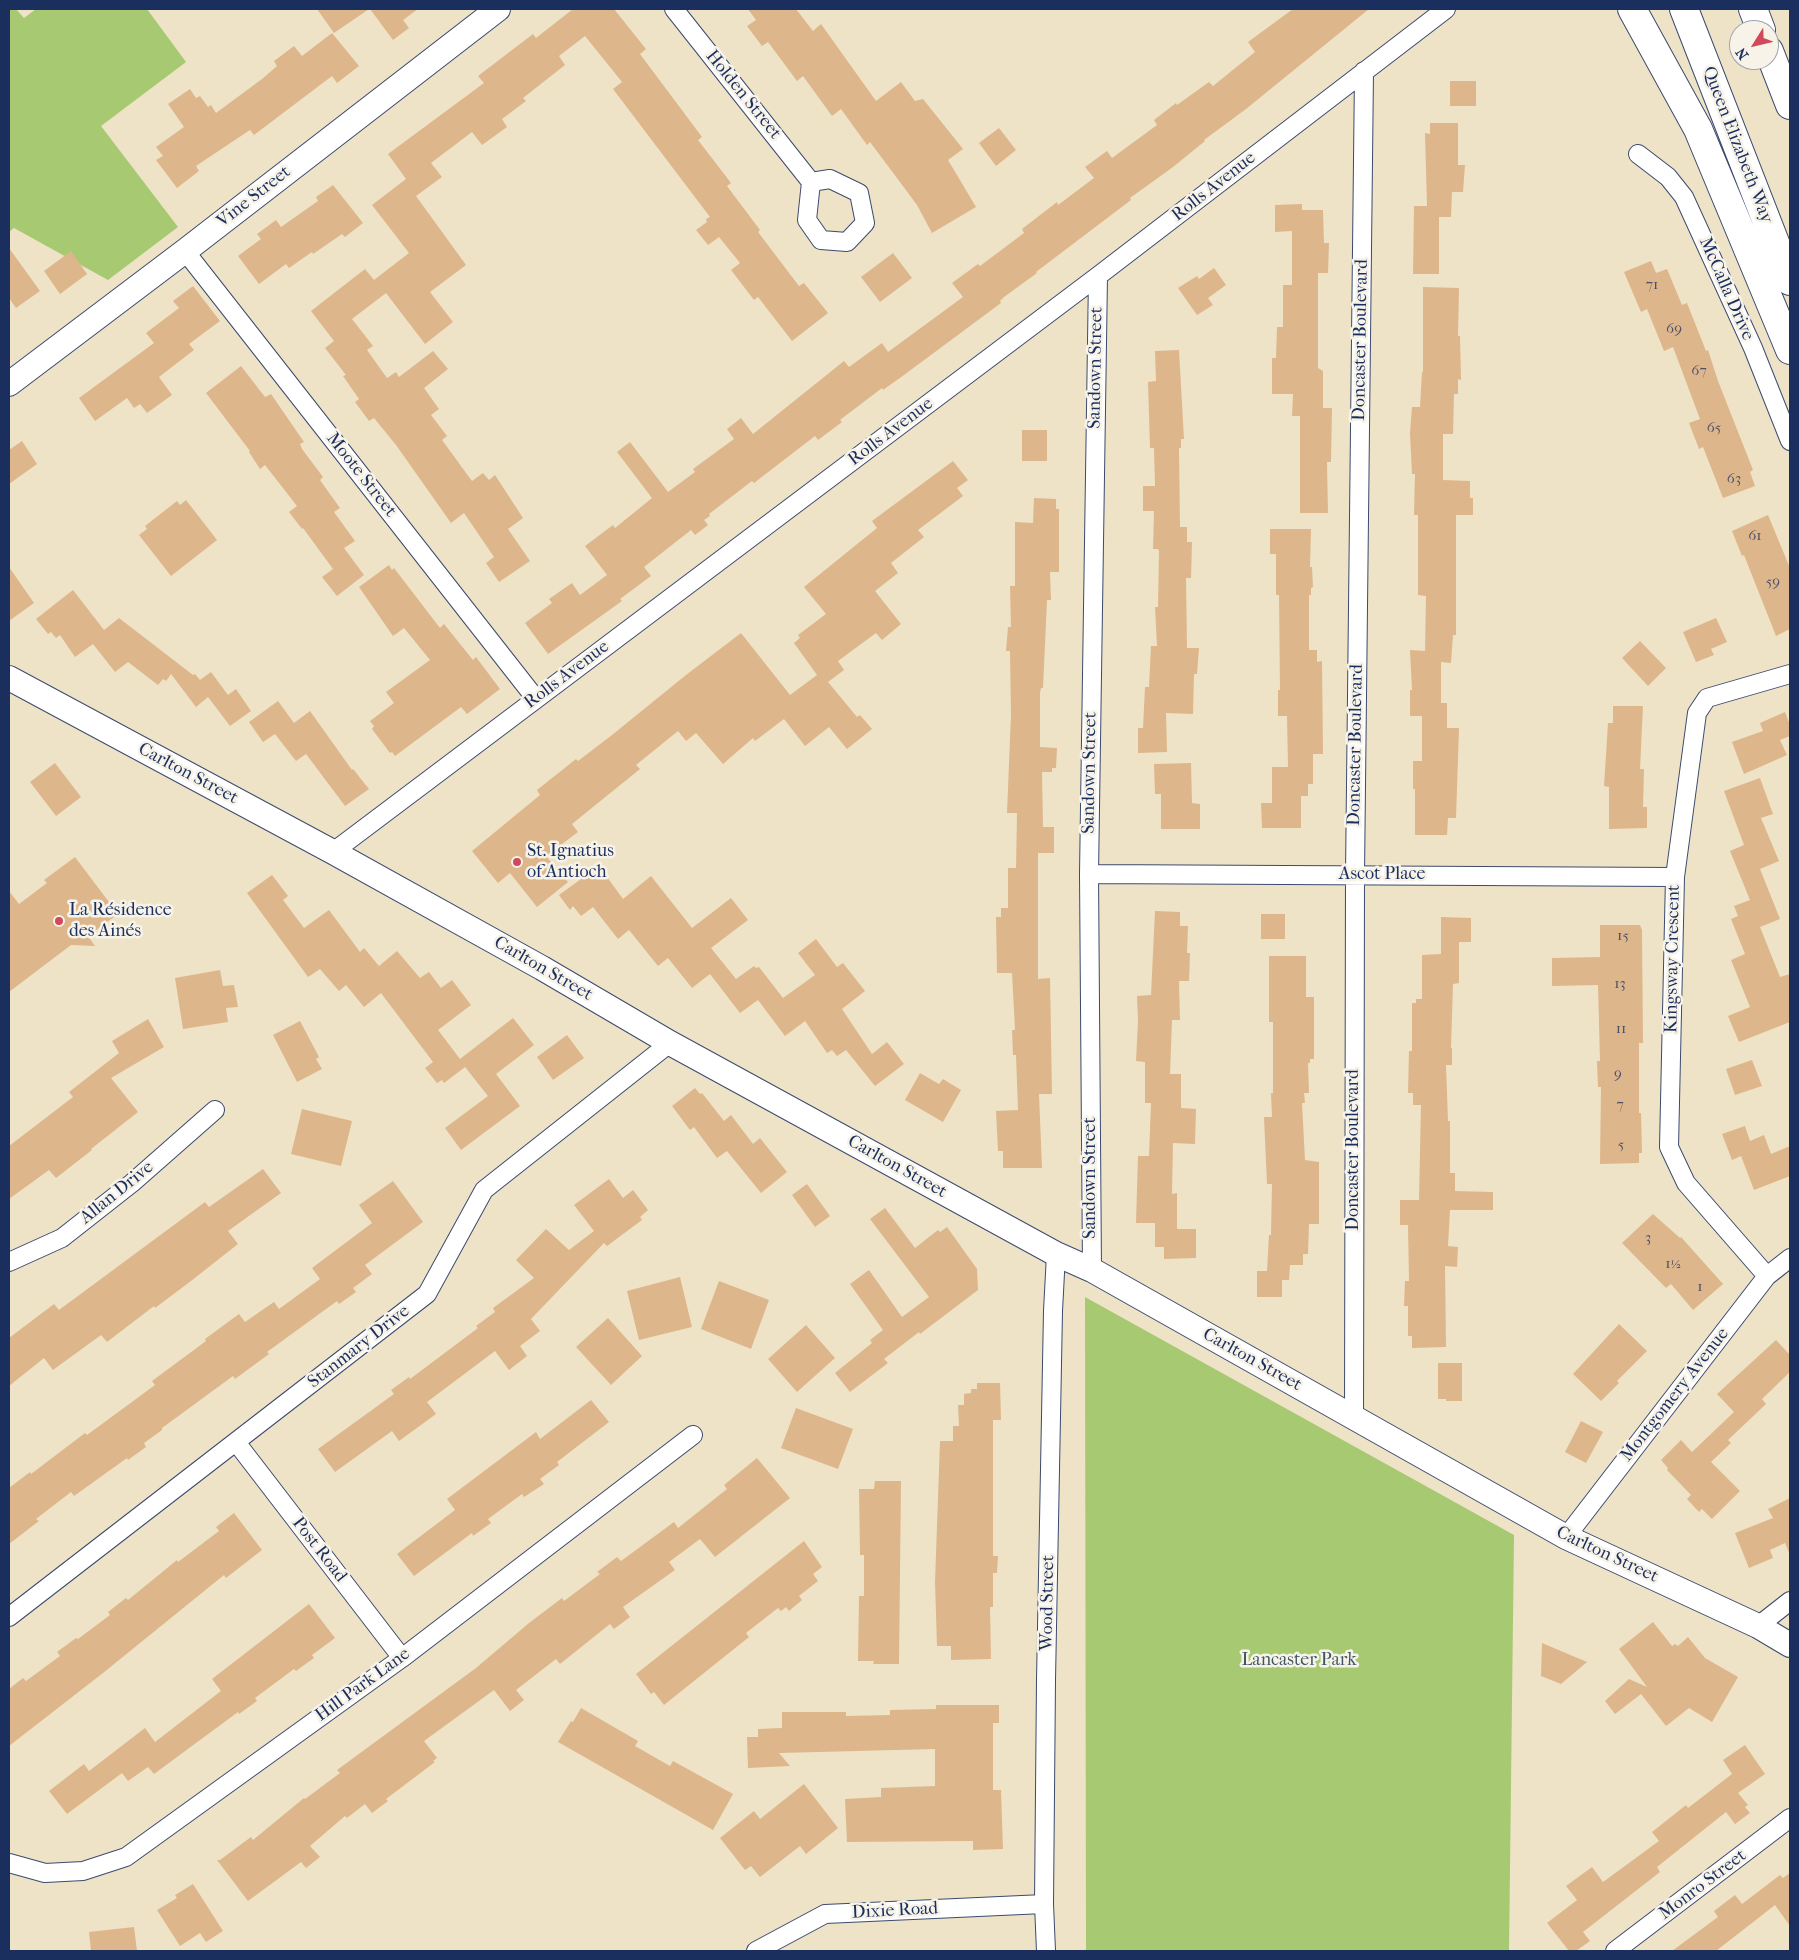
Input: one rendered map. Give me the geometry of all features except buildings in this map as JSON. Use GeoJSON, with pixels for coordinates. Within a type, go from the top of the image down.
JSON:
{"type":"FeatureCollection","features":[{"type":"Feature","properties":{"kind":"highway"},"geometry":{"type":"LineString","coordinates":[[1632,9],[1698,129],[1790,350]]}},
{"type":"Feature","properties":{"kind":"highway","name":"Queen Elizabeth Way"},"geometry":{"type":"LineString","coordinates":[[1684,9],[1790,281]]}},
{"type":"Feature","properties":{"kind":"highway"},"geometry":{"type":"LineString","coordinates":[[1776,70],[1790,105]]}},
{"type":"Feature","properties":{"kind":"main road","name":"Vine Street"},"geometry":{"type":"LineString","coordinates":[[9,384],[185,251],[493,10]]}},
{"type":"Feature","properties":{"kind":"main road","name":"Carlton Street"},"geometry":{"type":"LineString","coordinates":[[9,678],[333,852],[542,968],[670,1042],[1056,1254],[1092,1270],[1566,1537],[1758,1626],[1790,1645]]}},
{"type":"Feature","properties":{"kind":"street","name":"Holden Street"},"geometry":{"type":"LineString","coordinates":[[674,9],[811,182]]}},
{"type":"Feature","properties":{"kind":"street","name":"Rolls Avenue"},"geometry":{"type":"LineString","coordinates":[[333,852],[1098,276],[1446,9]]}},
{"type":"Feature","properties":{"kind":"street","name":"Doncaster Boulevard"},"geometry":{"type":"LineString","coordinates":[[1354,1418],[1355,874],[1364,71]]}},
{"type":"Feature","properties":{"kind":"street","name":"McCalla Drive"},"geometry":{"type":"LineString","coordinates":[[1638,154],[1668,178],[1684,197],[1753,348],[1790,441]]}},
{"type":"Feature","properties":{"kind":"street","name":"Moote Street"},"geometry":{"type":"LineString","coordinates":[[185,251],[536,699]]}},
{"type":"Feature","properties":{"kind":"street","name":"Sandown Street"},"geometry":{"type":"LineString","coordinates":[[1092,1270],[1089,874],[1098,276]]}},
{"type":"Feature","properties":{"kind":"street","name":"Kingsway Crescent"},"geometry":{"type":"LineString","coordinates":[[1767,1276],[1686,1183],[1669,1147],[1675,877],[1697,713],[1707,698],[1790,674]]}},
{"type":"Feature","properties":{"kind":"street","name":"Ascot Place"},"geometry":{"type":"LineString","coordinates":[[1089,874],[1675,877]]}},
{"type":"Feature","properties":{"kind":"street","name":"Stanmary Drive"},"geometry":{"type":"LineString","coordinates":[[9,1617],[427,1294],[484,1190],[670,1042]]}},
{"type":"Feature","properties":{"kind":"street","name":"Allan Drive"},"geometry":{"type":"LineString","coordinates":[[9,1262],[62,1238],[132,1183],[215,1110]]}},
{"type":"Feature","properties":{"kind":"street","name":"Wood Street"},"geometry":{"type":"LineString","coordinates":[[1046,1951],[1044,1904],[1053,1311],[1056,1254]]}},
{"type":"Feature","properties":{"kind":"street","name":"Montgomery Avenue"},"geometry":{"type":"LineString","coordinates":[[1566,1537],[1767,1276],[1790,1258]]}},
{"type":"Feature","properties":{"kind":"street","name":"Hill Park Lane"},"geometry":{"type":"LineString","coordinates":[[9,1863],[45,1873],[83,1871],[126,1857],[402,1658],[693,1435]]}},
{"type":"Feature","properties":{"kind":"street","name":"Post Road"},"geometry":{"type":"LineString","coordinates":[[236,1442],[402,1658]]}},
{"type":"Feature","properties":{"kind":"street"},"geometry":{"type":"LineString","coordinates":[[1758,1626],[1790,1601]]}},
{"type":"Feature","properties":{"kind":"street","name":"Monro Street"},"geometry":{"type":"LineString","coordinates":[[1615,1951],[1790,1818]]}},
{"type":"Feature","properties":{"kind":"street","name":"Dixie Road"},"geometry":{"type":"LineString","coordinates":[[756,1951],[826,1914],[1044,1904]]}},
{"type":"Feature","properties":{"kind":"green space"},"geometry":{"type":"Polygon","coordinates":[[[9,9],[16,9],[24,18],[36,9],[147,9],[186,62],[101,126],[178,227],[108,280],[14,228],[9,232],[9,9]]]}},
{"type":"Feature","properties":{"kind":"green space","name":"Lancaster Park"},"geometry":{"type":"Polygon","coordinates":[[[1085,1297],[1514,1535],[1509,1951],[1086,1951],[1085,1297]]]}},
{"type":"Feature","properties":{"kind":"place","name":"St. Ignatius of Antioch"},"geometry":{"type":"Point","coordinates":[517,862]}},
{"type":"Feature","properties":{"kind":"place","name":"La Résidence des Ainés"},"geometry":{"type":"Point","coordinates":[59,921]}}]}
